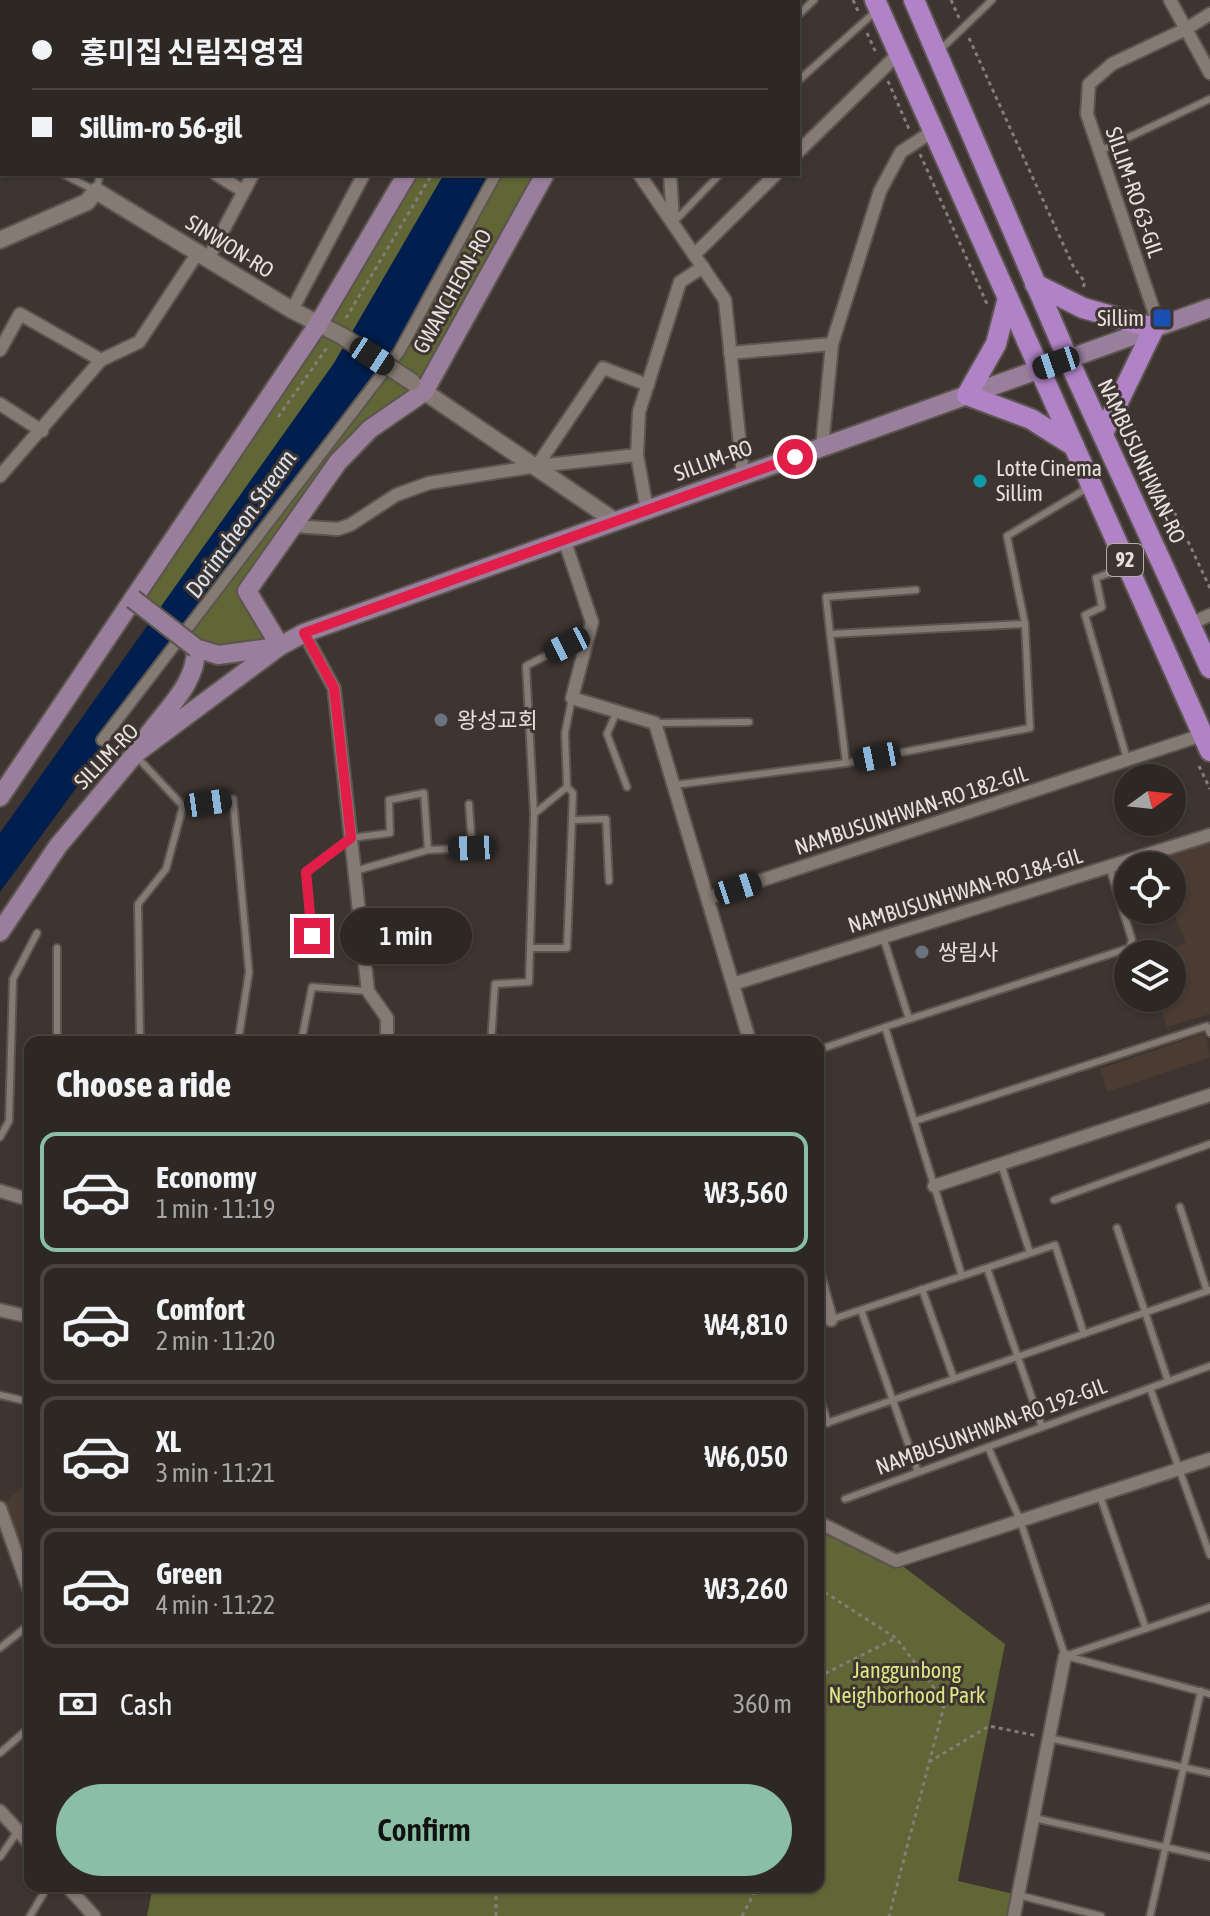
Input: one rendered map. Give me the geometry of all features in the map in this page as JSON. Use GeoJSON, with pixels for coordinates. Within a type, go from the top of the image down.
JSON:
{"type":"FeatureCollection","features":[{"type":"Feature","properties":{"kind":"main road","name":"NAMBUSUNHWAN-RO"},"geometry":{"type":"LineString","coordinates":[[916,0],[1068,359],[1210,668]]}},
{"type":"Feature","properties":{"kind":"main road","name":"92"},"geometry":{"type":"LineString","coordinates":[[872,10],[898,54],[933,131],[1203,744]]}},
{"type":"Feature","properties":{"kind":"main road"},"geometry":{"type":"LineString","coordinates":[[0,797],[319,323],[406,176]]}},
{"type":"Feature","properties":{"kind":"main road","name":"GWANCHEON-RO"},"geometry":{"type":"LineString","coordinates":[[280,646],[247,591],[338,462],[418,387],[544,176]]}},
{"type":"Feature","properties":{"kind":"main road"},"geometry":{"type":"LineString","coordinates":[[1035,284],[1083,308],[1157,327],[1103,433]]}},
{"type":"Feature","properties":{"kind":"main road"},"geometry":{"type":"LineString","coordinates":[[1008,298],[996,344],[967,395],[1031,419],[1078,459]]}},
{"type":"Feature","properties":{"kind":"main road","name":"SILLIM-RO"},"geometry":{"type":"LineString","coordinates":[[0,932],[58,846],[135,754],[280,646],[304,633],[1210,308]]}},
{"type":"Feature","properties":{"kind":"main road"},"geometry":{"type":"LineString","coordinates":[[133,599],[196,648],[196,665],[191,679],[135,754]]}},
{"type":"Feature","properties":{"kind":"main road","name":"SILLIM-RO"},"geometry":{"type":"LineString","coordinates":[[196,648],[218,655],[280,646]]}},
{"type":"Feature","properties":{"kind":"street"},"geometry":{"type":"LineString","coordinates":[[1170,0],[1210,73]]}},
{"type":"Feature","properties":{"kind":"street","name":"SILLIM-RO 63-GIL"},"geometry":{"type":"LineString","coordinates":[[1157,327],[1102,150],[1087,114],[1089,84],[1112,64],[1186,29],[1210,14]]}},
{"type":"Feature","properties":{"kind":"street"},"geometry":{"type":"LineString","coordinates":[[800,150],[898,54]]}},
{"type":"Feature","properties":{"kind":"street"},"geometry":{"type":"LineString","coordinates":[[822,447],[832,344],[880,191],[901,152],[933,131]]}},
{"type":"Feature","properties":{"kind":"street"},"geometry":{"type":"LineString","coordinates":[[219,176],[243,191]]}},
{"type":"Feature","properties":{"kind":"street"},"geometry":{"type":"LineString","coordinates":[[0,476],[101,360],[139,342],[204,254],[252,176]]}},
{"type":"Feature","properties":{"kind":"street"},"geometry":{"type":"LineString","coordinates":[[292,310],[363,176]]}},
{"type":"Feature","properties":{"kind":"street"},"geometry":{"type":"LineString","coordinates":[[102,740],[399,352],[495,176]]}},
{"type":"Feature","properties":{"kind":"street"},"geometry":{"type":"LineString","coordinates":[[640,176],[725,300],[743,475]]}},
{"type":"Feature","properties":{"kind":"street"},"geometry":{"type":"LineString","coordinates":[[670,176],[673,224]]}},
{"type":"Feature","properties":{"kind":"street"},"geometry":{"type":"LineString","coordinates":[[694,255],[774,176]]}},
{"type":"Feature","properties":{"kind":"street"},"geometry":{"type":"LineString","coordinates":[[0,240],[87,202],[98,182]]}},
{"type":"Feature","properties":{"kind":"street","name":"SINWON-RO"},"geometry":{"type":"LineString","coordinates":[[98,182],[204,254],[292,310],[342,336],[418,387]]}},
{"type":"Feature","properties":{"kind":"street"},"geometry":{"type":"LineString","coordinates":[[647,510],[637,455],[639,412],[680,282],[703,267]]}},
{"type":"Feature","properties":{"kind":"street"},"geometry":{"type":"LineString","coordinates":[[0,350],[20,314],[101,360]]}},
{"type":"Feature","properties":{"kind":"street"},"geometry":{"type":"LineString","coordinates":[[730,353],[832,344]]}},
{"type":"Feature","properties":{"kind":"street"},"geometry":{"type":"LineString","coordinates":[[537,466],[603,368],[648,385]]}},
{"type":"Feature","properties":{"kind":"street"},"geometry":{"type":"LineString","coordinates":[[418,387],[615,521]]}},
{"type":"Feature","properties":{"kind":"street"},"geometry":{"type":"LineString","coordinates":[[0,404],[42,431]]}},
{"type":"Feature","properties":{"kind":"street"},"geometry":{"type":"LineString","coordinates":[[293,526],[338,529],[362,519],[396,495],[444,480],[637,455]]}},
{"type":"Feature","properties":{"kind":"street"},"geometry":{"type":"LineString","coordinates":[[1078,459],[1123,568],[1203,744]]}},
{"type":"Feature","properties":{"kind":"street"},"geometry":{"type":"LineString","coordinates":[[564,539],[592,622],[572,698],[655,723],[748,1036]]}},
{"type":"Feature","properties":{"kind":"street"},"geometry":{"type":"LineString","coordinates":[[1190,624],[1210,615]]}},
{"type":"Feature","properties":{"kind":"street"},"geometry":{"type":"LineString","coordinates":[[304,633],[334,688],[368,991],[387,1018],[387,1036]]}},
{"type":"Feature","properties":{"kind":"street","name":"NAMBUSUNHWAN-RO 182-GIL"},"geometry":{"type":"LineString","coordinates":[[708,898],[1128,760],[1203,744]]}},
{"type":"Feature","properties":{"kind":"street","name":"NAMBUSUNHWAN-RO 184-GIL"},"geometry":{"type":"LineString","coordinates":[[733,984],[1210,835]]}},
{"type":"Feature","properties":{"kind":"street"},"geometry":{"type":"LineString","coordinates":[[934,1186],[1210,1095]]}},
{"type":"Feature","properties":{"kind":"street"},"geometry":{"type":"LineString","coordinates":[[0,1191],[24,1198]]}},
{"type":"Feature","properties":{"kind":"street"},"geometry":{"type":"LineString","coordinates":[[824,1295],[831,1320]]}},
{"type":"Feature","properties":{"kind":"street"},"geometry":{"type":"LineString","coordinates":[[0,1310],[24,1316]]}},
{"type":"Feature","properties":{"kind":"street"},"geometry":{"type":"LineString","coordinates":[[824,1525],[896,1561],[1210,1459]]}},
{"type":"Feature","properties":{"kind":"street"},"geometry":{"type":"LineString","coordinates":[[0,1508],[24,1575]]}},
{"type":"Feature","properties":{"kind":"street"},"geometry":{"type":"LineString","coordinates":[[1014,1916],[1065,1656]]}},
{"type":"Feature","properties":{"kind":"street"},"geometry":{"type":"LineString","coordinates":[[0,1811],[24,1838]]}},
{"type":"Feature","properties":{"kind":"street"},"geometry":{"type":"LineString","coordinates":[[74,1892],[94,1916]]}},
{"type":"Feature","properties":{"kind":"lane"},"geometry":{"type":"LineString","coordinates":[[938,53],[992,0]]}},
{"type":"Feature","properties":{"kind":"lane"},"geometry":{"type":"LineString","coordinates":[[800,79],[872,10]]}},
{"type":"Feature","properties":{"kind":"lane"},"geometry":{"type":"LineString","coordinates":[[1102,150],[1210,99]]}},
{"type":"Feature","properties":{"kind":"lane","name":"SINWON-RO"},"geometry":{"type":"LineString","coordinates":[[72,176],[98,182]]}},
{"type":"Feature","properties":{"kind":"lane"},"geometry":{"type":"LineString","coordinates":[[673,224],[718,176]]}},
{"type":"Feature","properties":{"kind":"lane"},"geometry":{"type":"LineString","coordinates":[[674,785],[846,763],[1030,728],[1025,624],[1007,536],[1084,490],[1078,459]]}},
{"type":"Feature","properties":{"kind":"lane"},"geometry":{"type":"LineString","coordinates":[[1123,568],[1096,578],[1102,607],[1085,615],[1128,760]]}},
{"type":"Feature","properties":{"kind":"lane"},"geometry":{"type":"LineString","coordinates":[[846,763],[826,597],[916,590]]}},
{"type":"Feature","properties":{"kind":"lane"},"geometry":{"type":"LineString","coordinates":[[830,634],[1025,624]]}},
{"type":"Feature","properties":{"kind":"lane"},"geometry":{"type":"LineString","coordinates":[[491,1036],[495,984],[529,982],[534,814],[526,666],[588,634]]}},
{"type":"Feature","properties":{"kind":"lane"},"geometry":{"type":"LineString","coordinates":[[530,948],[567,948],[573,793],[567,787],[565,733],[572,698]]}},
{"type":"Feature","properties":{"kind":"lane"},"geometry":{"type":"LineString","coordinates":[[617,711],[607,734],[627,787]]}},
{"type":"Feature","properties":{"kind":"lane"},"geometry":{"type":"LineString","coordinates":[[655,723],[749,722]]}},
{"type":"Feature","properties":{"kind":"lane"},"geometry":{"type":"LineString","coordinates":[[135,754],[183,806]]}},
{"type":"Feature","properties":{"kind":"lane"},"geometry":{"type":"LineString","coordinates":[[534,814],[567,787]]}},
{"type":"Feature","properties":{"kind":"lane"},"geometry":{"type":"LineString","coordinates":[[312,936],[306,872],[351,838],[390,833],[389,800],[424,793],[428,850]]}},
{"type":"Feature","properties":{"kind":"lane"},"geometry":{"type":"LineString","coordinates":[[183,806],[233,799],[249,972],[239,1036]]}},
{"type":"Feature","properties":{"kind":"lane"},"geometry":{"type":"LineString","coordinates":[[355,871],[428,850],[472,848],[469,804]]}},
{"type":"Feature","properties":{"kind":"lane"},"geometry":{"type":"LineString","coordinates":[[140,1036],[138,904],[166,869],[183,806]]}},
{"type":"Feature","properties":{"kind":"lane"},"geometry":{"type":"LineString","coordinates":[[572,820],[606,819],[609,881]]}},
{"type":"Feature","properties":{"kind":"lane"},"geometry":{"type":"LineString","coordinates":[[824,1048],[1129,948],[1132,940],[1109,866]]}},
{"type":"Feature","properties":{"kind":"lane"},"geometry":{"type":"LineString","coordinates":[[362,931],[465,928]]}},
{"type":"Feature","properties":{"kind":"lane"},"geometry":{"type":"LineString","coordinates":[[435,929],[436,957]]}},
{"type":"Feature","properties":{"kind":"lane"},"geometry":{"type":"LineString","coordinates":[[0,1137],[9,1121],[13,979],[37,933]]}},
{"type":"Feature","properties":{"kind":"lane"},"geometry":{"type":"LineString","coordinates":[[883,937],[909,1019]]}},
{"type":"Feature","properties":{"kind":"lane"},"geometry":{"type":"LineString","coordinates":[[57,948],[57,1036]]}},
{"type":"Feature","properties":{"kind":"lane"},"geometry":{"type":"LineString","coordinates":[[302,1036],[312,987],[368,991]]}},
{"type":"Feature","properties":{"kind":"lane"},"geometry":{"type":"LineString","coordinates":[[915,1121],[1207,1026],[1210,1033]]}},
{"type":"Feature","properties":{"kind":"lane"},"geometry":{"type":"LineString","coordinates":[[885,1027],[962,1276]]}},
{"type":"Feature","properties":{"kind":"lane"},"geometry":{"type":"LineString","coordinates":[[0,1119],[9,1121]]}},
{"type":"Feature","properties":{"kind":"lane"},"geometry":{"type":"LineString","coordinates":[[1054,1200],[1210,1144]]}},
{"type":"Feature","properties":{"kind":"lane"},"geometry":{"type":"LineString","coordinates":[[1001,1164],[1030,1253]]}},
{"type":"Feature","properties":{"kind":"lane"},"geometry":{"type":"LineString","coordinates":[[824,1424],[1208,1291],[1180,1207]]}},
{"type":"Feature","properties":{"kind":"lane"},"geometry":{"type":"LineString","coordinates":[[1117,1228],[1168,1381]]}},
{"type":"Feature","properties":{"kind":"lane"},"geometry":{"type":"LineString","coordinates":[[824,1322],[1055,1245],[1084,1334]]}},
{"type":"Feature","properties":{"kind":"lane"},"geometry":{"type":"LineString","coordinates":[[987,1268],[1042,1427]]}},
{"type":"Feature","properties":{"kind":"lane"},"geometry":{"type":"LineString","coordinates":[[922,1289],[954,1379]]}},
{"type":"Feature","properties":{"kind":"lane"},"geometry":{"type":"LineString","coordinates":[[861,1310],[918,1472]]}},
{"type":"Feature","properties":{"kind":"lane","name":"NAMBUSUNHWAN-RO 192-GIL"},"geometry":{"type":"LineString","coordinates":[[845,1499],[1210,1366]]}},
{"type":"Feature","properties":{"kind":"lane"},"geometry":{"type":"LineString","coordinates":[[1150,1388],[1210,1555]]}},
{"type":"Feature","properties":{"kind":"lane"},"geometry":{"type":"LineString","coordinates":[[0,1395],[24,1401]]}},
{"type":"Feature","properties":{"kind":"lane"},"geometry":{"type":"LineString","coordinates":[[824,1411],[828,1423]]}},
{"type":"Feature","properties":{"kind":"lane"},"geometry":{"type":"LineString","coordinates":[[988,1447],[1020,1520],[1065,1656]]}},
{"type":"Feature","properties":{"kind":"lane"},"geometry":{"type":"LineString","coordinates":[[1099,1495],[1146,1629]]}},
{"type":"Feature","properties":{"kind":"lane"},"geometry":{"type":"LineString","coordinates":[[1065,1656],[1210,1607]]}},
{"type":"Feature","properties":{"kind":"lane"},"geometry":{"type":"LineString","coordinates":[[0,1648],[24,1629]]}},
{"type":"Feature","properties":{"kind":"lane"},"geometry":{"type":"LineString","coordinates":[[1065,1656],[1210,1694]]}},
{"type":"Feature","properties":{"kind":"lane"},"geometry":{"type":"LineString","coordinates":[[1150,1916],[1201,1691]]}},
{"type":"Feature","properties":{"kind":"lane"},"geometry":{"type":"LineString","coordinates":[[0,1753],[24,1732]]}},
{"type":"Feature","properties":{"kind":"lane"},"geometry":{"type":"LineString","coordinates":[[1049,1738],[1210,1773]]}},
{"type":"Feature","properties":{"kind":"lane"},"geometry":{"type":"LineString","coordinates":[[1034,1818],[1210,1857]]}},
{"type":"Feature","properties":{"kind":"lane"},"geometry":{"type":"LineString","coordinates":[[0,1857],[24,1826]]}},
{"type":"Feature","properties":{"kind":"lane"},"geometry":{"type":"LineString","coordinates":[[30,1916],[44,1892]]}},
{"type":"Feature","properties":{"kind":"lane"},"geometry":{"type":"LineString","coordinates":[[1018,1895],[1101,1916]]}},
{"type":"Feature","properties":{"kind":"path"},"geometry":{"type":"LineString","coordinates":[[853,0],[872,10],[883,68],[992,315]]}},
{"type":"Feature","properties":{"kind":"path"},"geometry":{"type":"LineString","coordinates":[[951,0],[1074,268],[1085,282],[1080,295]]}},
{"type":"Feature","properties":{"kind":"path"},"geometry":{"type":"LineString","coordinates":[[1129,417],[1210,588]]}},
{"type":"Feature","properties":{"kind":"path"},"geometry":{"type":"LineString","coordinates":[[824,1592],[896,1638],[945,1702],[889,1916]]}},
{"type":"Feature","properties":{"kind":"path"},"geometry":{"type":"LineString","coordinates":[[824,1674],[896,1638]]}},
{"type":"Feature","properties":{"kind":"path"},"geometry":{"type":"LineString","coordinates":[[929,1762],[989,1726],[1049,1738]]}},
{"type":"Feature","properties":{"kind":"path"},"geometry":{"type":"LineString","coordinates":[[496,1892],[496,1916]]}},
{"type":"Feature","properties":{"kind":"path"},"geometry":{"type":"LineString","coordinates":[[751,1892],[755,1896]]}},
{"type":"Feature","properties":{"kind":"path"},"geometry":{"type":"LineString","coordinates":[[742,1916],[756,1892]]}},
{"type":"Feature","properties":{"kind":"shaded area"},"geometry":{"type":"Polygon","coordinates":[[[1210,843],[1210,1014],[1167,1027],[1162,1012],[1186,1012],[1185,940],[1178,924],[1186,924],[1186,852],[1178,852],[1210,843]]]}},
{"type":"Feature","properties":{"kind":"shaded area"},"geometry":{"type":"Polygon","coordinates":[[[1205,1033],[1210,1057],[1107,1092],[1100,1069],[1205,1033]]]}},
{"type":"Feature","properties":{"kind":"shaded area"},"geometry":{"type":"Polygon","coordinates":[[[24,1486],[24,1575],[0,1506],[24,1486]]]}},
{"type":"Feature","properties":{"kind":"green space"},"geometry":{"type":"Polygon","coordinates":[[[410,176],[536,176],[426,374],[409,395],[368,424],[242,591],[272,642],[221,650],[190,641],[139,598],[410,176]]]}},
{"type":"Feature","properties":{"kind":"green space","name":"Janggunbong Neighborhood Park"},"geometry":{"type":"Polygon","coordinates":[[[824,1525],[896,1561],[1005,1644],[958,1881],[1018,1895],[1014,1916],[147,1916],[152,1892],[824,1892],[824,1525]]]}},
{"type":"Feature","properties":{"kind":"water","name":"Dorimcheon Stream"},"geometry":{"type":"Polygon","coordinates":[[[443,176],[499,176],[394,354],[0,892],[0,833],[334,363],[443,176]]]}},
{"type":"Feature","properties":{"kind":"place","name":"Sillim"},"geometry":{"type":"Point","coordinates":[1162,318]}},
{"type":"Feature","properties":{"kind":"place","name":"Lotte Cinema Sillim"},"geometry":{"type":"Point","coordinates":[980,481]}},
{"type":"Feature","properties":{"kind":"place","name":"왕성교회"},"geometry":{"type":"Point","coordinates":[441,720]}},
{"type":"Feature","properties":{"kind":"place","name":"쌍림사"},"geometry":{"type":"Point","coordinates":[922,952]}},
{"type":"Feature","properties":{"kind":"route"},"geometry":{"type":"LineString","coordinates":[[312,936],[306,872],[351,838],[334,688],[304,633],[795,457]]}}]}
